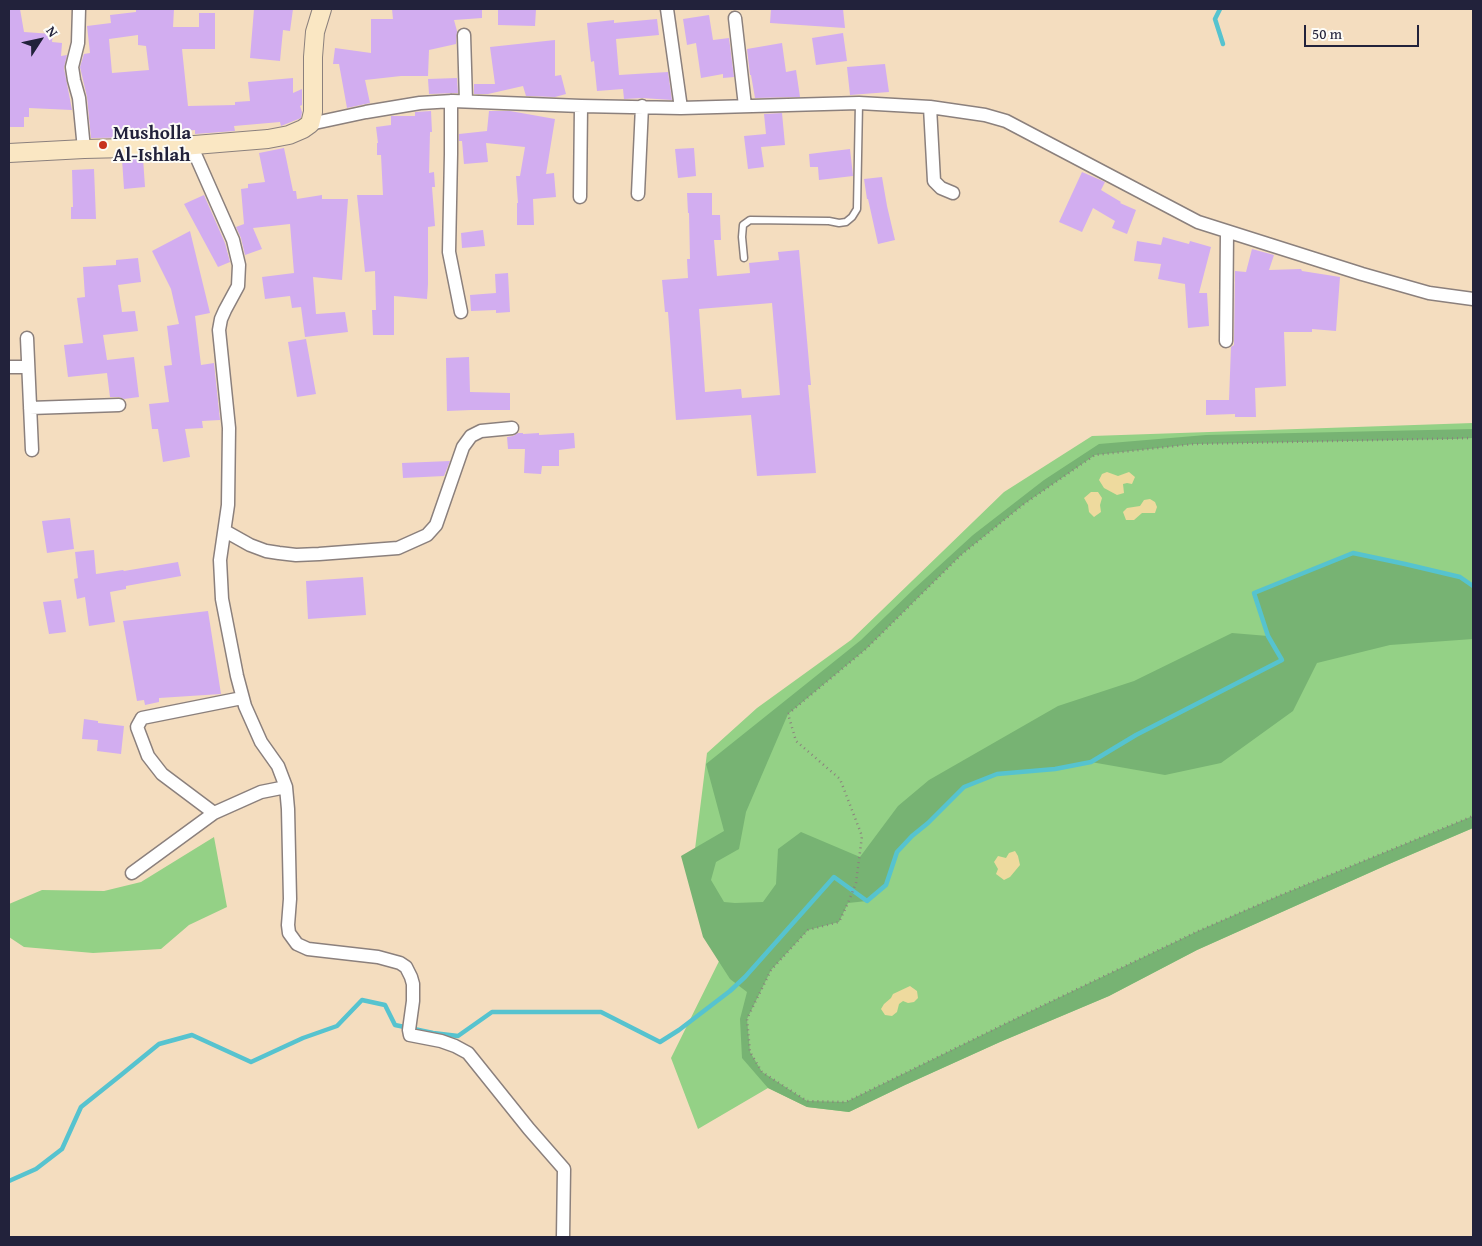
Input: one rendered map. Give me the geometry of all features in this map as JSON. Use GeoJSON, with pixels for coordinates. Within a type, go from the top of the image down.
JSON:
{"type":"FeatureCollection","features":[{"type":"Feature","properties":{"kind":"street"},"geometry":{"type":"LineString","coordinates":[[79,9],[78,42],[72,67],[80,105],[84,149]]}},
{"type":"Feature","properties":{"kind":"street"},"geometry":{"type":"LineString","coordinates":[[310,124],[313,112],[314,40],[322,9]]}},
{"type":"Feature","properties":{"kind":"street"},"geometry":{"type":"LineString","coordinates":[[667,9],[682,108]]}},
{"type":"Feature","properties":{"kind":"street"},"geometry":{"type":"LineString","coordinates":[[734,18],[745,106]]}},
{"type":"Feature","properties":{"kind":"street"},"geometry":{"type":"LineString","coordinates":[[464,36],[466,102]]}},
{"type":"Feature","properties":{"kind":"street"},"geometry":{"type":"LineString","coordinates":[[9,153],[191,146],[268,140],[289,135],[310,124],[366,112],[420,103],[451,101],[682,108],[858,103],[930,107],[984,115],[1006,121],[1198,222],[1429,293],[1473,300]]}},
{"type":"Feature","properties":{"kind":"street"},"geometry":{"type":"LineString","coordinates":[[451,101],[449,252],[461,312]]}},
{"type":"Feature","properties":{"kind":"street"},"geometry":{"type":"LineString","coordinates":[[580,198],[581,106]]}},
{"type":"Feature","properties":{"kind":"street"},"geometry":{"type":"LineString","coordinates":[[638,194],[642,106]]}},
{"type":"Feature","properties":{"kind":"street"},"geometry":{"type":"LineString","coordinates":[[930,107],[934,181],[941,188],[953,193]]}},
{"type":"Feature","properties":{"kind":"street"},"geometry":{"type":"LineString","coordinates":[[191,146],[234,240],[239,265],[238,286],[221,319],[220,330],[229,428],[228,505],[220,560],[222,599],[242,698],[261,742],[278,766],[286,787],[290,899],[289,933],[301,947],[378,957],[400,963],[406,967],[411,977],[413,1001],[409,1033],[412,1036],[441,1041],[468,1053],[564,1169],[563,1237]]}},
{"type":"Feature","properties":{"kind":"street"},"geometry":{"type":"LineString","coordinates":[[1226,341],[1227,232]]}},
{"type":"Feature","properties":{"kind":"street"},"geometry":{"type":"LineString","coordinates":[[27,338],[32,450]]}},
{"type":"Feature","properties":{"kind":"street"},"geometry":{"type":"LineString","coordinates":[[9,367],[28,367]]}},
{"type":"Feature","properties":{"kind":"street"},"geometry":{"type":"LineString","coordinates":[[30,408],[120,405]]}},
{"type":"Feature","properties":{"kind":"street"},"geometry":{"type":"LineString","coordinates":[[224,531],[266,551],[296,555],[398,548],[426,535],[436,525],[468,440],[481,430],[512,428]]}},
{"type":"Feature","properties":{"kind":"street"},"geometry":{"type":"LineString","coordinates":[[214,813],[162,774],[148,756],[137,727],[142,718],[242,698]]}},
{"type":"Feature","properties":{"kind":"street"},"geometry":{"type":"LineString","coordinates":[[132,873],[214,813],[261,792],[286,787]]}},
{"type":"Feature","properties":{"kind":"lane"},"geometry":{"type":"LineString","coordinates":[[744,258],[743,225],[750,220],[829,221],[839,223],[846,222],[852,217],[857,209],[858,103]]}},
{"type":"Feature","properties":{"kind":"path"},"geometry":{"type":"LineString","coordinates":[[1473,438],[1194,444],[1095,455],[1024,504],[961,555],[866,649],[788,714],[796,741],[840,778],[862,836],[856,882],[838,922],[808,930],[771,970],[747,1019],[750,1052],[762,1072],[808,1101],[846,1102],[1196,932],[1473,816]]}},
{"type":"Feature","properties":{"kind":"green space"},"geometry":{"type":"Polygon","coordinates":[[[1473,423],[1473,828],[1197,950],[1109,996],[1000,1042],[849,1112],[807,1107],[768,1088],[698,1129],[671,1058],[730,939],[692,873],[707,753],[757,708],[851,640],[1004,492],[1092,436],[1473,423]]]}},
{"type":"Feature","properties":{"kind":"green space"},"geometry":{"type":"Polygon","coordinates":[[[1473,429],[1473,438],[1194,444],[1095,455],[1024,504],[961,555],[866,649],[788,714],[746,812],[739,849],[716,862],[711,880],[724,902],[763,902],[776,884],[778,849],[801,832],[860,857],[898,806],[929,780],[1058,706],[1134,681],[1232,633],[1268,636],[1254,593],[1353,553],[1460,577],[1473,586],[1473,639],[1390,645],[1317,663],[1293,711],[1221,763],[1165,775],[1091,762],[1055,769],[997,774],[964,787],[897,852],[886,885],[867,901],[848,903],[839,922],[808,930],[771,970],[747,1019],[750,1052],[762,1072],[807,1101],[846,1102],[1196,932],[1276,897],[1473,816],[1473,828],[1197,950],[1109,996],[1000,1042],[849,1112],[807,1107],[768,1088],[742,1058],[740,1019],[747,992],[730,979],[703,937],[681,856],[724,831],[706,764],[861,640],[973,535],[1044,480],[1099,444],[1206,435],[1473,429]]]}},
{"type":"Feature","properties":{"kind":"green space"},"geometry":{"type":"Polygon","coordinates":[[[214,837],[227,907],[189,925],[161,949],[93,953],[24,947],[9,937],[9,904],[42,890],[104,891],[141,882],[214,837]]]}},
{"type":"Feature","properties":{"kind":"sand"},"geometry":{"type":"Polygon","coordinates":[[[1107,472],[1118,476],[1129,472],[1135,477],[1132,484],[1123,484],[1124,493],[1117,495],[1104,488],[1099,480],[1102,474],[1107,472]]]}},
{"type":"Feature","properties":{"kind":"sand"},"geometry":{"type":"Polygon","coordinates":[[[1091,492],[1098,492],[1102,498],[1101,512],[1094,517],[1089,512],[1084,498],[1091,492]]]}},
{"type":"Feature","properties":{"kind":"sand"},"geometry":{"type":"Polygon","coordinates":[[[1150,499],[1155,502],[1157,507],[1155,513],[1142,513],[1134,520],[1126,520],[1123,512],[1127,508],[1140,506],[1144,500],[1150,499]]]}},
{"type":"Feature","properties":{"kind":"sand"},"geometry":{"type":"Polygon","coordinates":[[[1015,851],[1020,865],[1010,877],[1004,880],[996,874],[998,869],[994,862],[998,856],[1006,858],[1009,853],[1015,851]]]}},
{"type":"Feature","properties":{"kind":"sand"},"geometry":{"type":"Polygon","coordinates":[[[910,986],[917,991],[918,998],[914,1002],[908,1003],[903,1001],[899,1004],[897,1012],[892,1016],[885,1015],[881,1009],[884,1004],[893,994],[910,986]]]}},
{"type":"Feature","properties":{"kind":"building"},"geometry":{"type":"Polygon","coordinates":[[[9,9],[20,9],[24,32],[53,34],[52,42],[62,43],[61,56],[67,55],[64,68],[72,110],[29,108],[29,117],[24,117],[24,127],[9,127],[9,9]]]}},
{"type":"Feature","properties":{"kind":"building"},"geometry":{"type":"Polygon","coordinates":[[[136,9],[174,9],[173,27],[199,27],[199,13],[215,13],[215,49],[182,49],[188,106],[235,105],[235,102],[250,101],[248,82],[293,78],[293,93],[302,89],[301,118],[281,126],[280,122],[234,126],[235,131],[195,134],[195,130],[158,134],[159,137],[91,138],[87,97],[80,67],[84,54],[90,53],[87,26],[111,23],[110,15],[136,12],[136,9]],[[138,35],[109,39],[112,73],[149,70],[146,46],[138,45],[138,35]]]}},
{"type":"Feature","properties":{"kind":"building"},"geometry":{"type":"Polygon","coordinates":[[[254,9],[293,9],[290,31],[283,30],[280,61],[250,58],[254,9]]]}},
{"type":"Feature","properties":{"kind":"building"},"geometry":{"type":"Polygon","coordinates":[[[392,9],[482,9],[482,18],[454,20],[457,31],[456,44],[429,50],[428,76],[401,76],[365,80],[370,103],[347,108],[339,64],[333,64],[335,48],[371,53],[371,19],[393,19],[392,9]]]}},
{"type":"Feature","properties":{"kind":"building"},"geometry":{"type":"Polygon","coordinates":[[[498,9],[536,9],[535,26],[498,25],[498,9]]]}},
{"type":"Feature","properties":{"kind":"building"},"geometry":{"type":"Polygon","coordinates":[[[771,9],[843,9],[845,28],[770,23],[771,9]]]}},
{"type":"Feature","properties":{"kind":"building"},"geometry":{"type":"Polygon","coordinates":[[[709,15],[713,40],[729,38],[734,77],[723,78],[723,74],[701,78],[696,43],[687,45],[683,19],[709,15]]]}},
{"type":"Feature","properties":{"kind":"building"},"geometry":{"type":"Polygon","coordinates":[[[657,19],[659,35],[616,39],[619,75],[668,72],[672,100],[624,99],[623,89],[597,91],[594,61],[591,62],[587,23],[614,20],[614,23],[657,19]]]}},
{"type":"Feature","properties":{"kind":"building"},"geometry":{"type":"Polygon","coordinates":[[[843,33],[847,61],[816,65],[812,38],[843,33]]]}},
{"type":"Feature","properties":{"kind":"building"},"geometry":{"type":"Polygon","coordinates":[[[555,40],[555,76],[561,75],[566,94],[555,97],[526,96],[523,86],[488,94],[474,94],[474,84],[495,84],[490,47],[555,40]]]}},
{"type":"Feature","properties":{"kind":"building"},"geometry":{"type":"Polygon","coordinates":[[[782,43],[786,72],[796,70],[800,97],[755,98],[747,49],[782,43]]]}},
{"type":"Feature","properties":{"kind":"building"},"geometry":{"type":"Polygon","coordinates":[[[885,64],[889,92],[850,95],[847,67],[885,64]]]}},
{"type":"Feature","properties":{"kind":"building"},"geometry":{"type":"Polygon","coordinates":[[[457,78],[458,93],[429,94],[428,79],[457,78]]]}},
{"type":"Feature","properties":{"kind":"building"},"geometry":{"type":"Polygon","coordinates":[[[431,111],[432,132],[430,132],[429,173],[434,172],[435,187],[432,187],[435,226],[428,227],[427,299],[394,296],[394,335],[373,335],[372,310],[376,310],[375,271],[365,272],[357,195],[383,195],[381,155],[377,155],[376,127],[391,125],[391,116],[415,116],[415,112],[431,111]]]}},
{"type":"Feature","properties":{"kind":"building"},"geometry":{"type":"Polygon","coordinates":[[[489,111],[510,111],[555,119],[546,174],[554,173],[556,197],[533,199],[534,225],[517,225],[516,176],[520,176],[525,147],[486,143],[488,162],[464,164],[462,141],[459,141],[459,134],[487,131],[489,111]]]}},
{"type":"Feature","properties":{"kind":"building"},"geometry":{"type":"Polygon","coordinates":[[[782,113],[785,145],[761,147],[764,167],[748,169],[744,136],[766,134],[764,114],[782,113]]]}},
{"type":"Feature","properties":{"kind":"building"},"geometry":{"type":"Polygon","coordinates":[[[284,148],[293,191],[296,191],[297,199],[322,195],[322,199],[348,199],[342,280],[313,277],[316,314],[345,312],[348,332],[305,337],[301,307],[292,308],[290,296],[265,299],[262,277],[294,273],[290,224],[253,228],[262,249],[245,255],[236,227],[244,224],[241,189],[248,188],[248,184],[265,182],[259,153],[284,148]]]}},
{"type":"Feature","properties":{"kind":"building"},"geometry":{"type":"Polygon","coordinates":[[[694,148],[696,176],[678,178],[675,149],[694,148]]]}},
{"type":"Feature","properties":{"kind":"building"},"geometry":{"type":"Polygon","coordinates":[[[850,149],[853,176],[819,180],[818,167],[810,167],[809,154],[850,149]]]}},
{"type":"Feature","properties":{"kind":"building"},"geometry":{"type":"Polygon","coordinates":[[[143,158],[145,187],[124,189],[122,159],[143,158]]]}},
{"type":"Feature","properties":{"kind":"building"},"geometry":{"type":"Polygon","coordinates":[[[94,169],[96,219],[71,219],[71,207],[73,207],[72,170],[94,169]]]}},
{"type":"Feature","properties":{"kind":"building"},"geometry":{"type":"Polygon","coordinates":[[[1082,172],[1105,182],[1101,190],[1120,203],[1136,210],[1127,234],[1112,228],[1115,221],[1093,208],[1082,232],[1059,222],[1082,172]]]}},
{"type":"Feature","properties":{"kind":"building"},"geometry":{"type":"Polygon","coordinates":[[[882,177],[895,240],[878,244],[864,179],[882,177]]]}},
{"type":"Feature","properties":{"kind":"building"},"geometry":{"type":"Polygon","coordinates":[[[687,193],[712,193],[712,215],[720,215],[721,240],[714,240],[717,276],[750,273],[749,263],[779,260],[778,252],[799,250],[811,385],[808,385],[816,473],[757,476],[751,415],[676,420],[668,312],[665,312],[662,280],[688,278],[687,259],[690,259],[687,193]],[[772,303],[699,309],[705,392],[741,389],[742,398],[780,395],[772,303]]]}},
{"type":"Feature","properties":{"kind":"building"},"geometry":{"type":"Polygon","coordinates":[[[204,195],[225,243],[230,262],[218,267],[184,204],[204,195]]]}},
{"type":"Feature","properties":{"kind":"building"},"geometry":{"type":"Polygon","coordinates":[[[483,230],[485,246],[462,248],[461,233],[483,230]]]}},
{"type":"Feature","properties":{"kind":"building"},"geometry":{"type":"Polygon","coordinates":[[[190,231],[210,313],[195,316],[201,365],[214,363],[220,420],[202,421],[203,428],[185,429],[190,457],[163,462],[158,429],[152,429],[149,404],[169,402],[164,366],[172,365],[167,326],[179,324],[171,289],[152,251],[190,231]]]}},
{"type":"Feature","properties":{"kind":"building"},"geometry":{"type":"Polygon","coordinates":[[[1163,237],[1189,244],[1190,241],[1211,247],[1199,293],[1207,293],[1209,326],[1188,328],[1185,284],[1158,279],[1161,264],[1134,261],[1137,241],[1161,245],[1163,237]]]}},
{"type":"Feature","properties":{"kind":"building"},"geometry":{"type":"Polygon","coordinates":[[[1252,249],[1274,255],[1269,270],[1301,269],[1302,271],[1340,277],[1336,331],[1312,329],[1312,332],[1284,332],[1286,386],[1255,388],[1256,417],[1235,417],[1235,414],[1206,415],[1206,400],[1229,400],[1231,347],[1234,345],[1235,271],[1246,272],[1252,249]]]}},
{"type":"Feature","properties":{"kind":"building"},"geometry":{"type":"Polygon","coordinates":[[[138,258],[141,282],[118,285],[122,312],[135,311],[138,331],[103,335],[107,360],[134,357],[139,397],[124,399],[110,397],[107,373],[68,377],[64,345],[83,343],[77,298],[85,297],[83,267],[116,265],[116,260],[138,258]]]}},
{"type":"Feature","properties":{"kind":"building"},"geometry":{"type":"Polygon","coordinates":[[[508,273],[510,312],[496,313],[496,310],[471,311],[470,295],[496,293],[495,274],[508,273]]]}},
{"type":"Feature","properties":{"kind":"building"},"geometry":{"type":"Polygon","coordinates":[[[306,339],[316,394],[297,397],[288,342],[306,339]]]}},
{"type":"Feature","properties":{"kind":"building"},"geometry":{"type":"Polygon","coordinates":[[[469,357],[470,392],[510,393],[510,410],[447,411],[446,358],[469,357]]]}},
{"type":"Feature","properties":{"kind":"building"},"geometry":{"type":"Polygon","coordinates":[[[518,433],[539,433],[539,435],[574,433],[575,448],[559,450],[559,466],[542,466],[541,474],[524,473],[525,449],[508,449],[507,437],[518,433]]]}},
{"type":"Feature","properties":{"kind":"building"},"geometry":{"type":"Polygon","coordinates":[[[450,461],[444,476],[403,478],[402,463],[450,461]]]}},
{"type":"Feature","properties":{"kind":"building"},"geometry":{"type":"Polygon","coordinates":[[[70,518],[74,549],[47,553],[42,521],[70,518]]]}},
{"type":"Feature","properties":{"kind":"building"},"geometry":{"type":"Polygon","coordinates":[[[94,550],[96,574],[178,562],[181,576],[126,586],[126,589],[110,592],[115,622],[89,626],[85,597],[77,599],[74,579],[78,578],[75,552],[94,550]]]}},
{"type":"Feature","properties":{"kind":"building"},"geometry":{"type":"Polygon","coordinates":[[[363,577],[366,615],[308,619],[306,581],[363,577]]]}},
{"type":"Feature","properties":{"kind":"building"},"geometry":{"type":"Polygon","coordinates":[[[61,600],[66,632],[49,634],[43,602],[61,600]]]}},
{"type":"Feature","properties":{"kind":"building"},"geometry":{"type":"Polygon","coordinates":[[[208,611],[221,694],[159,698],[159,702],[145,705],[144,700],[137,701],[123,621],[208,611]]]}},
{"type":"Feature","properties":{"kind":"building"},"geometry":{"type":"Polygon","coordinates":[[[84,719],[98,721],[98,723],[124,726],[121,754],[97,751],[98,740],[82,739],[84,719]]]}},
{"type":"Feature","properties":{"kind":"waterway"},"geometry":{"type":"LineString","coordinates":[[1220,9],[1215,19],[1223,44]]}},
{"type":"Feature","properties":{"kind":"waterway"},"geometry":{"type":"LineString","coordinates":[[9,1181],[36,1169],[62,1149],[81,1107],[159,1044],[192,1035],[251,1062],[303,1038],[337,1026],[362,1000],[385,1005],[395,1025],[433,1033],[458,1036],[492,1012],[601,1012],[660,1042],[679,1030],[730,991],[745,977],[834,877],[867,901],[886,885],[897,852],[964,787],[997,774],[1055,769],[1091,762],[1136,735],[1282,660],[1268,636],[1254,593],[1353,553],[1460,577],[1473,586]]}},
{"type":"Feature","properties":{"kind":"place","name":"Musholla Al-Ishlah"},"geometry":{"type":"Point","coordinates":[103,145]}}]}
